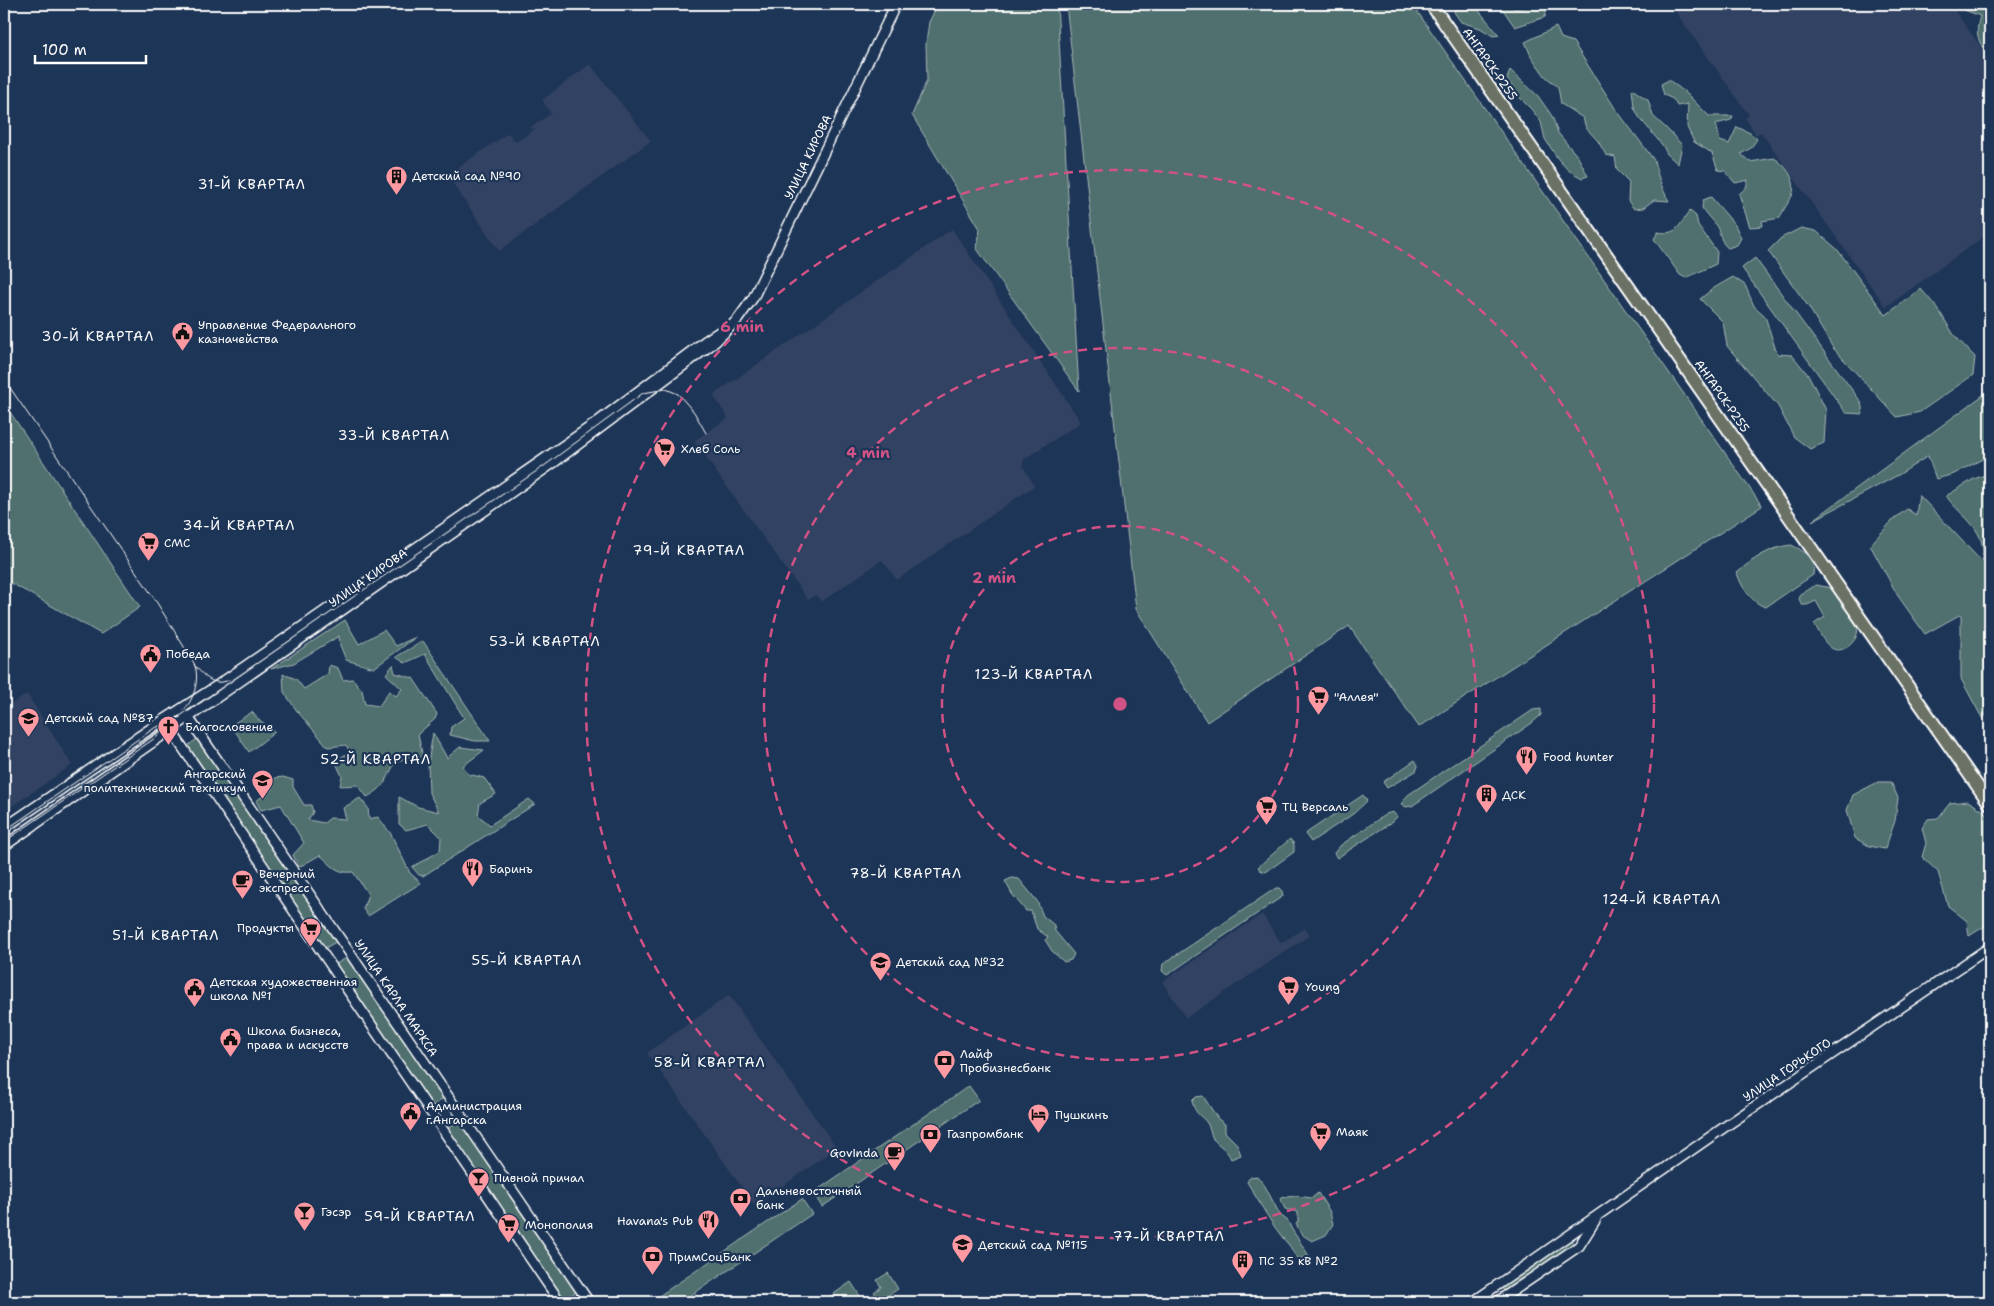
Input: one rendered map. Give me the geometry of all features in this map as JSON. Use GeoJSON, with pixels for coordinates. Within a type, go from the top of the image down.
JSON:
{"type":"FeatureCollection","features":[{"type":"Feature","properties":{"kind":"main road","name":"АНГАРСК-Р255"},"geometry":{"type":"LineString","coordinates":[[1430,4],[1990,804]]}},
{"type":"Feature","properties":{"kind":"street","name":"УЛИЦА КИРОВА"},"geometry":{"type":"LineString","coordinates":[[4,846],[582,443],[715,342],[738,319],[753,298],[896,4]]}},
{"type":"Feature","properties":{"kind":"street","name":"УЛИЦА КИРОВА"},"geometry":{"type":"LineString","coordinates":[[4,828],[218,685],[582,432],[704,341],[738,319]]}},
{"type":"Feature","properties":{"kind":"street"},"geometry":{"type":"LineString","coordinates":[[611,411],[622,414]]}},
{"type":"Feature","properties":{"kind":"street"},"geometry":{"type":"LineString","coordinates":[[582,432],[582,443]]}},
{"type":"Feature","properties":{"kind":"street","name":"УЛИЦА КАРЛА МАРКСА"},"geometry":{"type":"LineString","coordinates":[[179,710],[188,717],[589,1302]]}},
{"type":"Feature","properties":{"kind":"street"},"geometry":{"type":"LineString","coordinates":[[164,720],[560,1302]]}},
{"type":"Feature","properties":{"kind":"street","name":"УЛИЦА ГОРЬКОГО"},"geometry":{"type":"LineString","coordinates":[[1473,1302],[1990,947]]}},
{"type":"Feature","properties":{"kind":"street","name":"УЛИЦА ГОРЬКОГО"},"geometry":{"type":"LineString","coordinates":[[1497,1302],[1579,1246],[1598,1215]]}},
{"type":"Feature","properties":{"kind":"shaded area"},"geometry":{"type":"Polygon","coordinates":[[[1670,4],[1950,4],[1990,60],[1990,232],[1886,307],[1761,132],[1756,135],[1745,118],[1749,115],[1670,4]]]}},
{"type":"Feature","properties":{"kind":"shaded area"},"geometry":{"type":"Polygon","coordinates":[[[590,64],[651,141],[499,251],[447,175],[508,133],[516,142],[535,129],[529,128],[551,114],[542,100],[590,64]]]}},
{"type":"Feature","properties":{"kind":"shaded area"},"geometry":{"type":"Polygon","coordinates":[[[952,229],[1081,422],[1023,460],[1023,466],[1034,486],[897,580],[882,560],[821,602],[816,595],[808,600],[694,441],[728,418],[713,395],[952,229]]]}},
{"type":"Feature","properties":{"kind":"shaded area","name":"Детский сад №87"},"geometry":{"type":"Polygon","coordinates":[[[27,694],[72,765],[8,809],[4,802],[4,709],[27,694]]]}},
{"type":"Feature","properties":{"kind":"shaded area"},"geometry":{"type":"Polygon","coordinates":[[[1262,914],[1281,943],[1305,928],[1310,935],[1186,1018],[1162,982],[1262,914]]]}},
{"type":"Feature","properties":{"kind":"shaded area"},"geometry":{"type":"Polygon","coordinates":[[[729,995],[837,1148],[755,1206],[647,1053],[729,995]]]}},
{"type":"Feature","properties":{"kind":"green space"},"geometry":{"type":"Polygon","coordinates":[[[938,4],[1057,4],[1079,391],[977,249],[980,229],[912,115],[927,80],[926,43],[929,22],[938,4]]]}},
{"type":"Feature","properties":{"kind":"green space"},"geometry":{"type":"Polygon","coordinates":[[[1066,4],[1412,4],[1762,506],[1419,727],[1349,626],[1207,722],[1136,609],[1066,4]]]}},
{"type":"Feature","properties":{"kind":"green space"},"geometry":{"type":"Polygon","coordinates":[[[1499,4],[1513,4],[1514,9],[1537,5],[1547,8],[1545,17],[1515,27],[1499,4]]]}},
{"type":"Feature","properties":{"kind":"green space"},"geometry":{"type":"Polygon","coordinates":[[[1955,4],[1990,4],[1990,59],[1979,39],[1977,29],[1980,16],[1955,4]]]}},
{"type":"Feature","properties":{"kind":"green space"},"geometry":{"type":"Polygon","coordinates":[[[1457,5],[1476,7],[1499,35],[1493,36],[1480,28],[1461,22],[1454,12],[1457,5]]]}},
{"type":"Feature","properties":{"kind":"green space"},"geometry":{"type":"Polygon","coordinates":[[[1556,27],[1561,38],[1573,42],[1615,108],[1654,160],[1664,192],[1669,201],[1654,200],[1643,208],[1634,209],[1628,201],[1629,182],[1617,170],[1615,157],[1606,155],[1598,141],[1586,128],[1583,118],[1561,104],[1558,87],[1545,76],[1531,56],[1525,42],[1556,27]]]}},
{"type":"Feature","properties":{"kind":"green space"},"geometry":{"type":"Polygon","coordinates":[[[1510,70],[1538,96],[1552,116],[1558,133],[1578,157],[1588,176],[1582,178],[1568,170],[1558,159],[1545,139],[1541,122],[1507,79],[1510,70]]]}},
{"type":"Feature","properties":{"kind":"green space"},"geometry":{"type":"Polygon","coordinates":[[[1669,80],[1686,93],[1709,116],[1733,116],[1731,120],[1716,124],[1720,141],[1729,144],[1737,127],[1750,133],[1757,139],[1751,148],[1741,154],[1750,162],[1774,158],[1787,169],[1792,179],[1793,190],[1792,196],[1780,218],[1762,221],[1763,226],[1750,227],[1739,194],[1746,188],[1748,180],[1735,183],[1725,171],[1718,170],[1712,153],[1694,142],[1687,127],[1688,104],[1677,106],[1673,99],[1664,95],[1661,84],[1669,80]]]}},
{"type":"Feature","properties":{"kind":"green space"},"geometry":{"type":"Polygon","coordinates":[[[1632,89],[1648,100],[1653,116],[1682,145],[1678,164],[1667,154],[1663,146],[1639,117],[1634,107],[1632,89]]]}},
{"type":"Feature","properties":{"kind":"green space"},"geometry":{"type":"Polygon","coordinates":[[[1711,197],[1735,225],[1741,238],[1737,245],[1728,248],[1726,246],[1717,227],[1702,208],[1703,200],[1711,197]]]}},
{"type":"Feature","properties":{"kind":"green space"},"geometry":{"type":"Polygon","coordinates":[[[1690,211],[1696,216],[1698,225],[1717,252],[1716,264],[1686,278],[1680,275],[1654,239],[1658,232],[1674,231],[1690,211]]]}},
{"type":"Feature","properties":{"kind":"green space"},"geometry":{"type":"Polygon","coordinates":[[[1801,228],[1816,231],[1837,249],[1886,315],[1921,289],[1938,309],[1954,335],[1975,357],[1973,375],[1920,412],[1897,417],[1833,348],[1808,306],[1768,251],[1781,238],[1801,228]]]}},
{"type":"Feature","properties":{"kind":"green space"},"geometry":{"type":"Polygon","coordinates":[[[1755,258],[1861,402],[1863,414],[1846,413],[1742,268],[1755,258]]]}},
{"type":"Feature","properties":{"kind":"green space"},"geometry":{"type":"Polygon","coordinates":[[[1733,277],[1745,285],[1754,306],[1765,316],[1777,354],[1792,355],[1809,376],[1826,410],[1824,443],[1810,449],[1794,437],[1778,406],[1727,346],[1723,322],[1700,299],[1733,277]]]}},
{"type":"Feature","properties":{"kind":"green space"},"geometry":{"type":"Polygon","coordinates":[[[1990,390],[1990,455],[1954,474],[1936,479],[1928,456],[1900,474],[1812,521],[1990,390]]]}},
{"type":"Feature","properties":{"kind":"green space"},"geometry":{"type":"Polygon","coordinates":[[[4,403],[140,607],[101,634],[4,579],[4,403]]]}},
{"type":"Feature","properties":{"kind":"green space"},"geometry":{"type":"Polygon","coordinates":[[[1990,473],[1990,712],[1982,718],[1961,679],[1961,614],[1925,634],[1898,596],[1870,545],[1894,519],[1907,509],[1916,515],[1919,495],[1982,562],[1983,551],[1978,533],[1946,496],[1974,479],[1990,473]]]}},
{"type":"Feature","properties":{"kind":"green space"},"geometry":{"type":"Polygon","coordinates":[[[1791,545],[1811,560],[1813,575],[1766,607],[1761,605],[1748,594],[1741,584],[1737,573],[1762,554],[1776,548],[1791,545]]]}},
{"type":"Feature","properties":{"kind":"green space"},"geometry":{"type":"Polygon","coordinates":[[[1816,585],[1832,588],[1856,623],[1856,637],[1849,646],[1839,650],[1834,650],[1830,647],[1814,624],[1825,617],[1816,601],[1802,605],[1799,599],[1801,594],[1816,585]]]}},
{"type":"Feature","properties":{"kind":"green space"},"geometry":{"type":"Polygon","coordinates":[[[345,620],[359,644],[384,630],[396,646],[416,637],[374,668],[346,660],[340,645],[339,636],[294,663],[271,669],[345,620]]]}},
{"type":"Feature","properties":{"kind":"green space"},"geometry":{"type":"Polygon","coordinates":[[[423,641],[490,741],[475,741],[450,735],[451,727],[464,718],[425,654],[405,663],[396,657],[423,641]]]}},
{"type":"Feature","properties":{"kind":"green space"},"geometry":{"type":"Polygon","coordinates":[[[329,665],[338,668],[343,680],[353,679],[362,690],[365,704],[379,706],[389,691],[396,696],[402,689],[386,674],[393,665],[395,673],[413,678],[437,714],[435,719],[418,734],[423,758],[407,757],[395,763],[382,787],[367,797],[358,785],[340,786],[342,776],[336,763],[338,759],[350,752],[346,745],[328,747],[297,711],[284,692],[283,674],[296,679],[304,689],[328,674],[329,665]]]}},
{"type":"Feature","properties":{"kind":"green space"},"geometry":{"type":"Polygon","coordinates":[[[1541,709],[1541,715],[1532,723],[1412,806],[1406,807],[1401,804],[1408,795],[1533,710],[1541,709]]]}},
{"type":"Feature","properties":{"kind":"green space"},"geometry":{"type":"Polygon","coordinates":[[[252,712],[275,732],[249,752],[231,725],[252,712]]]}},
{"type":"Feature","properties":{"kind":"green space"},"geometry":{"type":"Polygon","coordinates":[[[433,733],[447,758],[460,747],[484,750],[463,766],[468,774],[484,778],[496,794],[480,803],[478,815],[490,825],[529,799],[535,804],[423,876],[419,875],[412,867],[440,851],[441,837],[428,824],[406,830],[399,824],[399,797],[418,807],[439,812],[429,793],[428,763],[433,733]]]}},
{"type":"Feature","properties":{"kind":"green space"},"geometry":{"type":"Polygon","coordinates":[[[197,739],[336,942],[323,949],[185,748],[197,739]]]}},
{"type":"Feature","properties":{"kind":"green space"},"geometry":{"type":"Polygon","coordinates":[[[1415,760],[1418,766],[1416,771],[1387,788],[1383,782],[1415,760]]]}},
{"type":"Feature","properties":{"kind":"green space"},"geometry":{"type":"Polygon","coordinates":[[[283,777],[293,780],[293,787],[304,805],[311,805],[313,812],[308,820],[324,823],[330,818],[346,819],[343,808],[360,798],[368,808],[369,819],[378,817],[391,834],[410,873],[421,883],[368,916],[363,909],[368,894],[353,872],[338,870],[320,855],[299,867],[293,855],[304,843],[281,805],[261,810],[256,801],[272,789],[268,779],[283,777]]]}},
{"type":"Feature","properties":{"kind":"green space"},"geometry":{"type":"Polygon","coordinates":[[[1878,782],[1891,782],[1898,798],[1895,821],[1885,849],[1869,846],[1855,838],[1847,810],[1853,795],[1878,782]]]}},
{"type":"Feature","properties":{"kind":"green space"},"geometry":{"type":"Polygon","coordinates":[[[1363,795],[1367,801],[1353,814],[1311,842],[1305,834],[1363,795]]]}},
{"type":"Feature","properties":{"kind":"green space"},"geometry":{"type":"Polygon","coordinates":[[[1968,801],[1984,811],[1990,820],[1990,923],[1969,936],[1967,921],[1948,906],[1938,872],[1922,857],[1926,843],[1922,828],[1928,819],[1938,818],[1950,803],[1968,801]]]}},
{"type":"Feature","properties":{"kind":"green space"},"geometry":{"type":"Polygon","coordinates":[[[1393,812],[1397,817],[1392,822],[1337,858],[1334,853],[1341,845],[1386,814],[1393,812]]]}},
{"type":"Feature","properties":{"kind":"green space"},"geometry":{"type":"Polygon","coordinates":[[[1290,839],[1294,844],[1294,852],[1266,872],[1260,870],[1258,867],[1290,839]]]}},
{"type":"Feature","properties":{"kind":"green space"},"geometry":{"type":"Polygon","coordinates":[[[1012,878],[1019,879],[1037,901],[1043,916],[1054,925],[1055,931],[1074,954],[1071,960],[1064,962],[1052,951],[1045,940],[1048,937],[1037,929],[1031,911],[1026,911],[1012,894],[1005,881],[1012,878]]]}},
{"type":"Feature","properties":{"kind":"green space"},"geometry":{"type":"Polygon","coordinates":[[[1276,888],[1282,891],[1283,896],[1167,975],[1162,971],[1163,964],[1276,888]]]}},
{"type":"Feature","properties":{"kind":"green space"},"geometry":{"type":"Polygon","coordinates":[[[348,957],[444,1098],[433,1106],[336,964],[348,957]]]}},
{"type":"Feature","properties":{"kind":"green space"},"geometry":{"type":"Polygon","coordinates":[[[969,1086],[979,1100],[822,1207],[813,1193],[969,1086]]]}},
{"type":"Feature","properties":{"kind":"green space"},"geometry":{"type":"Polygon","coordinates":[[[1203,1096],[1218,1119],[1225,1124],[1225,1132],[1237,1144],[1241,1155],[1231,1159],[1225,1150],[1213,1139],[1210,1128],[1196,1111],[1192,1101],[1196,1097],[1203,1096]]]}},
{"type":"Feature","properties":{"kind":"green space"},"geometry":{"type":"Polygon","coordinates":[[[460,1120],[577,1291],[564,1300],[447,1129],[460,1120]]]}},
{"type":"Feature","properties":{"kind":"green space"},"geometry":{"type":"Polygon","coordinates":[[[1257,1176],[1265,1186],[1280,1215],[1288,1221],[1309,1256],[1299,1259],[1271,1222],[1247,1182],[1250,1177],[1257,1176]]]}},
{"type":"Feature","properties":{"kind":"green space"},"geometry":{"type":"Polygon","coordinates":[[[1318,1193],[1330,1212],[1333,1224],[1326,1235],[1312,1241],[1301,1234],[1296,1224],[1298,1222],[1298,1212],[1285,1209],[1280,1198],[1295,1196],[1312,1198],[1318,1193]]]}},
{"type":"Feature","properties":{"kind":"green space"},"geometry":{"type":"Polygon","coordinates":[[[802,1199],[812,1214],[681,1302],[650,1302],[802,1199]]]}},
{"type":"Feature","properties":{"kind":"green space"},"geometry":{"type":"Polygon","coordinates":[[[1570,1239],[1574,1244],[1505,1293],[1502,1288],[1570,1239]]]}},
{"type":"Feature","properties":{"kind":"green space"},"geometry":{"type":"Polygon","coordinates":[[[888,1273],[898,1289],[880,1301],[874,1292],[881,1287],[877,1280],[888,1273]]]}},
{"type":"Feature","properties":{"kind":"green space"},"geometry":{"type":"Polygon","coordinates":[[[851,1282],[860,1296],[851,1302],[831,1302],[828,1298],[851,1282]]]}},
{"type":"Feature","properties":{"kind":"tram line"},"geometry":{"type":"LineString","coordinates":[[4,379],[154,598],[194,663],[197,675],[194,694],[184,710]]}},
{"type":"Feature","properties":{"kind":"tram line"},"geometry":{"type":"LineString","coordinates":[[4,842],[158,736],[167,725],[544,466],[643,393],[666,389],[678,394],[694,412],[706,433]]}},
{"type":"Feature","properties":{"kind":"tram line"},"geometry":{"type":"LineString","coordinates":[[194,665],[210,680],[218,682],[229,680]]}},
{"type":"Feature","properties":{"kind":"tram line"},"geometry":{"type":"LineString","coordinates":[[4,831],[153,729],[166,723]]}},
{"type":"Feature","properties":{"kind":"place","name":"Детский сад №90"},"geometry":{"type":"Point","coordinates":[396,195]}},
{"type":"Feature","properties":{"kind":"place","name":"Управление Федерального казначейства"},"geometry":{"type":"Point","coordinates":[182,351]}},
{"type":"Feature","properties":{"kind":"place","name":"Хлеб Соль"},"geometry":{"type":"Point","coordinates":[665,468]}},
{"type":"Feature","properties":{"kind":"place","name":"СМС"},"geometry":{"type":"Point","coordinates":[148,562]}},
{"type":"Feature","properties":{"kind":"place","name":"Победа"},"geometry":{"type":"Point","coordinates":[150,673]}},
{"type":"Feature","properties":{"kind":"place","name":"\"Аллея\""},"geometry":{"type":"Point","coordinates":[1318,716]}},
{"type":"Feature","properties":{"kind":"place","name":"Детский сад №87"},"geometry":{"type":"Point","coordinates":[29,737]}},
{"type":"Feature","properties":{"kind":"place","name":"Благословение"},"geometry":{"type":"Point","coordinates":[169,746]}},
{"type":"Feature","properties":{"kind":"place","name":"Food hunter"},"geometry":{"type":"Point","coordinates":[1527,776]}},
{"type":"Feature","properties":{"kind":"place","name":"Ангарский политехнический техникум"},"geometry":{"type":"Point","coordinates":[262,800]}},
{"type":"Feature","properties":{"kind":"place","name":"ДСК"},"geometry":{"type":"Point","coordinates":[1486,814]}},
{"type":"Feature","properties":{"kind":"place","name":"ТЦ Версаль"},"geometry":{"type":"Point","coordinates":[1266,826]}},
{"type":"Feature","properties":{"kind":"place","name":"Баринъ"},"geometry":{"type":"Point","coordinates":[473,888]}},
{"type":"Feature","properties":{"kind":"place","name":"Вечерний экспресс"},"geometry":{"type":"Point","coordinates":[243,900]}},
{"type":"Feature","properties":{"kind":"place","name":"Продукты"},"geometry":{"type":"Point","coordinates":[310,947]}},
{"type":"Feature","properties":{"kind":"place","name":"Детский сад №32"},"geometry":{"type":"Point","coordinates":[880,981]}},
{"type":"Feature","properties":{"kind":"place","name":"Young"},"geometry":{"type":"Point","coordinates":[1289,1006]}},
{"type":"Feature","properties":{"kind":"place","name":"Детская художественная школа №1"},"geometry":{"type":"Point","coordinates":[194,1008]}},
{"type":"Feature","properties":{"kind":"place","name":"Школа бизнеса, права и искусств"},"geometry":{"type":"Point","coordinates":[231,1057]}},
{"type":"Feature","properties":{"kind":"place","name":"Лайф Пробизнесбанк"},"geometry":{"type":"Point","coordinates":[944,1080]}},
{"type":"Feature","properties":{"kind":"place","name":"Администрация г.Ангарска"},"geometry":{"type":"Point","coordinates":[410,1132]}},
{"type":"Feature","properties":{"kind":"place","name":"Пушкинъ"},"geometry":{"type":"Point","coordinates":[1039,1134]}},
{"type":"Feature","properties":{"kind":"place","name":"Маяк"},"geometry":{"type":"Point","coordinates":[1320,1151]}},
{"type":"Feature","properties":{"kind":"place","name":"Газпромбанк"},"geometry":{"type":"Point","coordinates":[931,1153]}},
{"type":"Feature","properties":{"kind":"place","name":"Govinda"},"geometry":{"type":"Point","coordinates":[894,1172]}},
{"type":"Feature","properties":{"kind":"place","name":"Пивной причал"},"geometry":{"type":"Point","coordinates":[478,1197]}},
{"type":"Feature","properties":{"kind":"place","name":"Дальневосточный банк"},"geometry":{"type":"Point","coordinates":[740,1217]}},
{"type":"Feature","properties":{"kind":"place","name":"Гэсэр"},"geometry":{"type":"Point","coordinates":[305,1231]}},
{"type":"Feature","properties":{"kind":"place","name":"Havana's Pub"},"geometry":{"type":"Point","coordinates":[709,1240]}},
{"type":"Feature","properties":{"kind":"place","name":"Монополия"},"geometry":{"type":"Point","coordinates":[509,1244]}},
{"type":"Feature","properties":{"kind":"place","name":"Детский сад №115"},"geometry":{"type":"Point","coordinates":[962,1264]}},
{"type":"Feature","properties":{"kind":"place","name":"ПримСоцБанк"},"geometry":{"type":"Point","coordinates":[653,1276]}},
{"type":"Feature","properties":{"kind":"place","name":"ПС 35 кВ №2"},"geometry":{"type":"Point","coordinates":[1243,1280]}},
{"type":"Feature","properties":{"kind":"district","name":"31-Й КВАРТАЛ"},"geometry":{"type":"Point","coordinates":[252,184]}},
{"type":"Feature","properties":{"kind":"district","name":"30-Й КВАРТАЛ"},"geometry":{"type":"Point","coordinates":[98,336]}},
{"type":"Feature","properties":{"kind":"district","name":"33-Й КВАРТАЛ"},"geometry":{"type":"Point","coordinates":[394,435]}},
{"type":"Feature","properties":{"kind":"district","name":"34-Й КВАРТАЛ"},"geometry":{"type":"Point","coordinates":[239,525]}},
{"type":"Feature","properties":{"kind":"district","name":"79-Й КВАРТАЛ"},"geometry":{"type":"Point","coordinates":[689,550]}},
{"type":"Feature","properties":{"kind":"district","name":"53-Й КВАРТАЛ"},"geometry":{"type":"Point","coordinates":[545,641]}},
{"type":"Feature","properties":{"kind":"district","name":"123-Й КВАРТАЛ"},"geometry":{"type":"Point","coordinates":[1034,674]}},
{"type":"Feature","properties":{"kind":"district","name":"52-Й КВАРТАЛ"},"geometry":{"type":"Point","coordinates":[376,759]}},
{"type":"Feature","properties":{"kind":"district","name":"78-Й КВАРТАЛ"},"geometry":{"type":"Point","coordinates":[906,873]}},
{"type":"Feature","properties":{"kind":"district","name":"124-Й КВАРТАЛ"},"geometry":{"type":"Point","coordinates":[1662,899]}},
{"type":"Feature","properties":{"kind":"district","name":"51-Й КВАРТАЛ"},"geometry":{"type":"Point","coordinates":[166,935]}},
{"type":"Feature","properties":{"kind":"district","name":"55-Й КВАРТАЛ"},"geometry":{"type":"Point","coordinates":[527,960]}},
{"type":"Feature","properties":{"kind":"district","name":"58-Й КВАРТАЛ"},"geometry":{"type":"Point","coordinates":[710,1062]}},
{"type":"Feature","properties":{"kind":"district","name":"59-Й КВАРТАЛ"},"geometry":{"type":"Point","coordinates":[420,1216]}},
{"type":"Feature","properties":{"kind":"district","name":"77-Й КВАРТАЛ"},"geometry":{"type":"Point","coordinates":[1169,1236]}}]}
